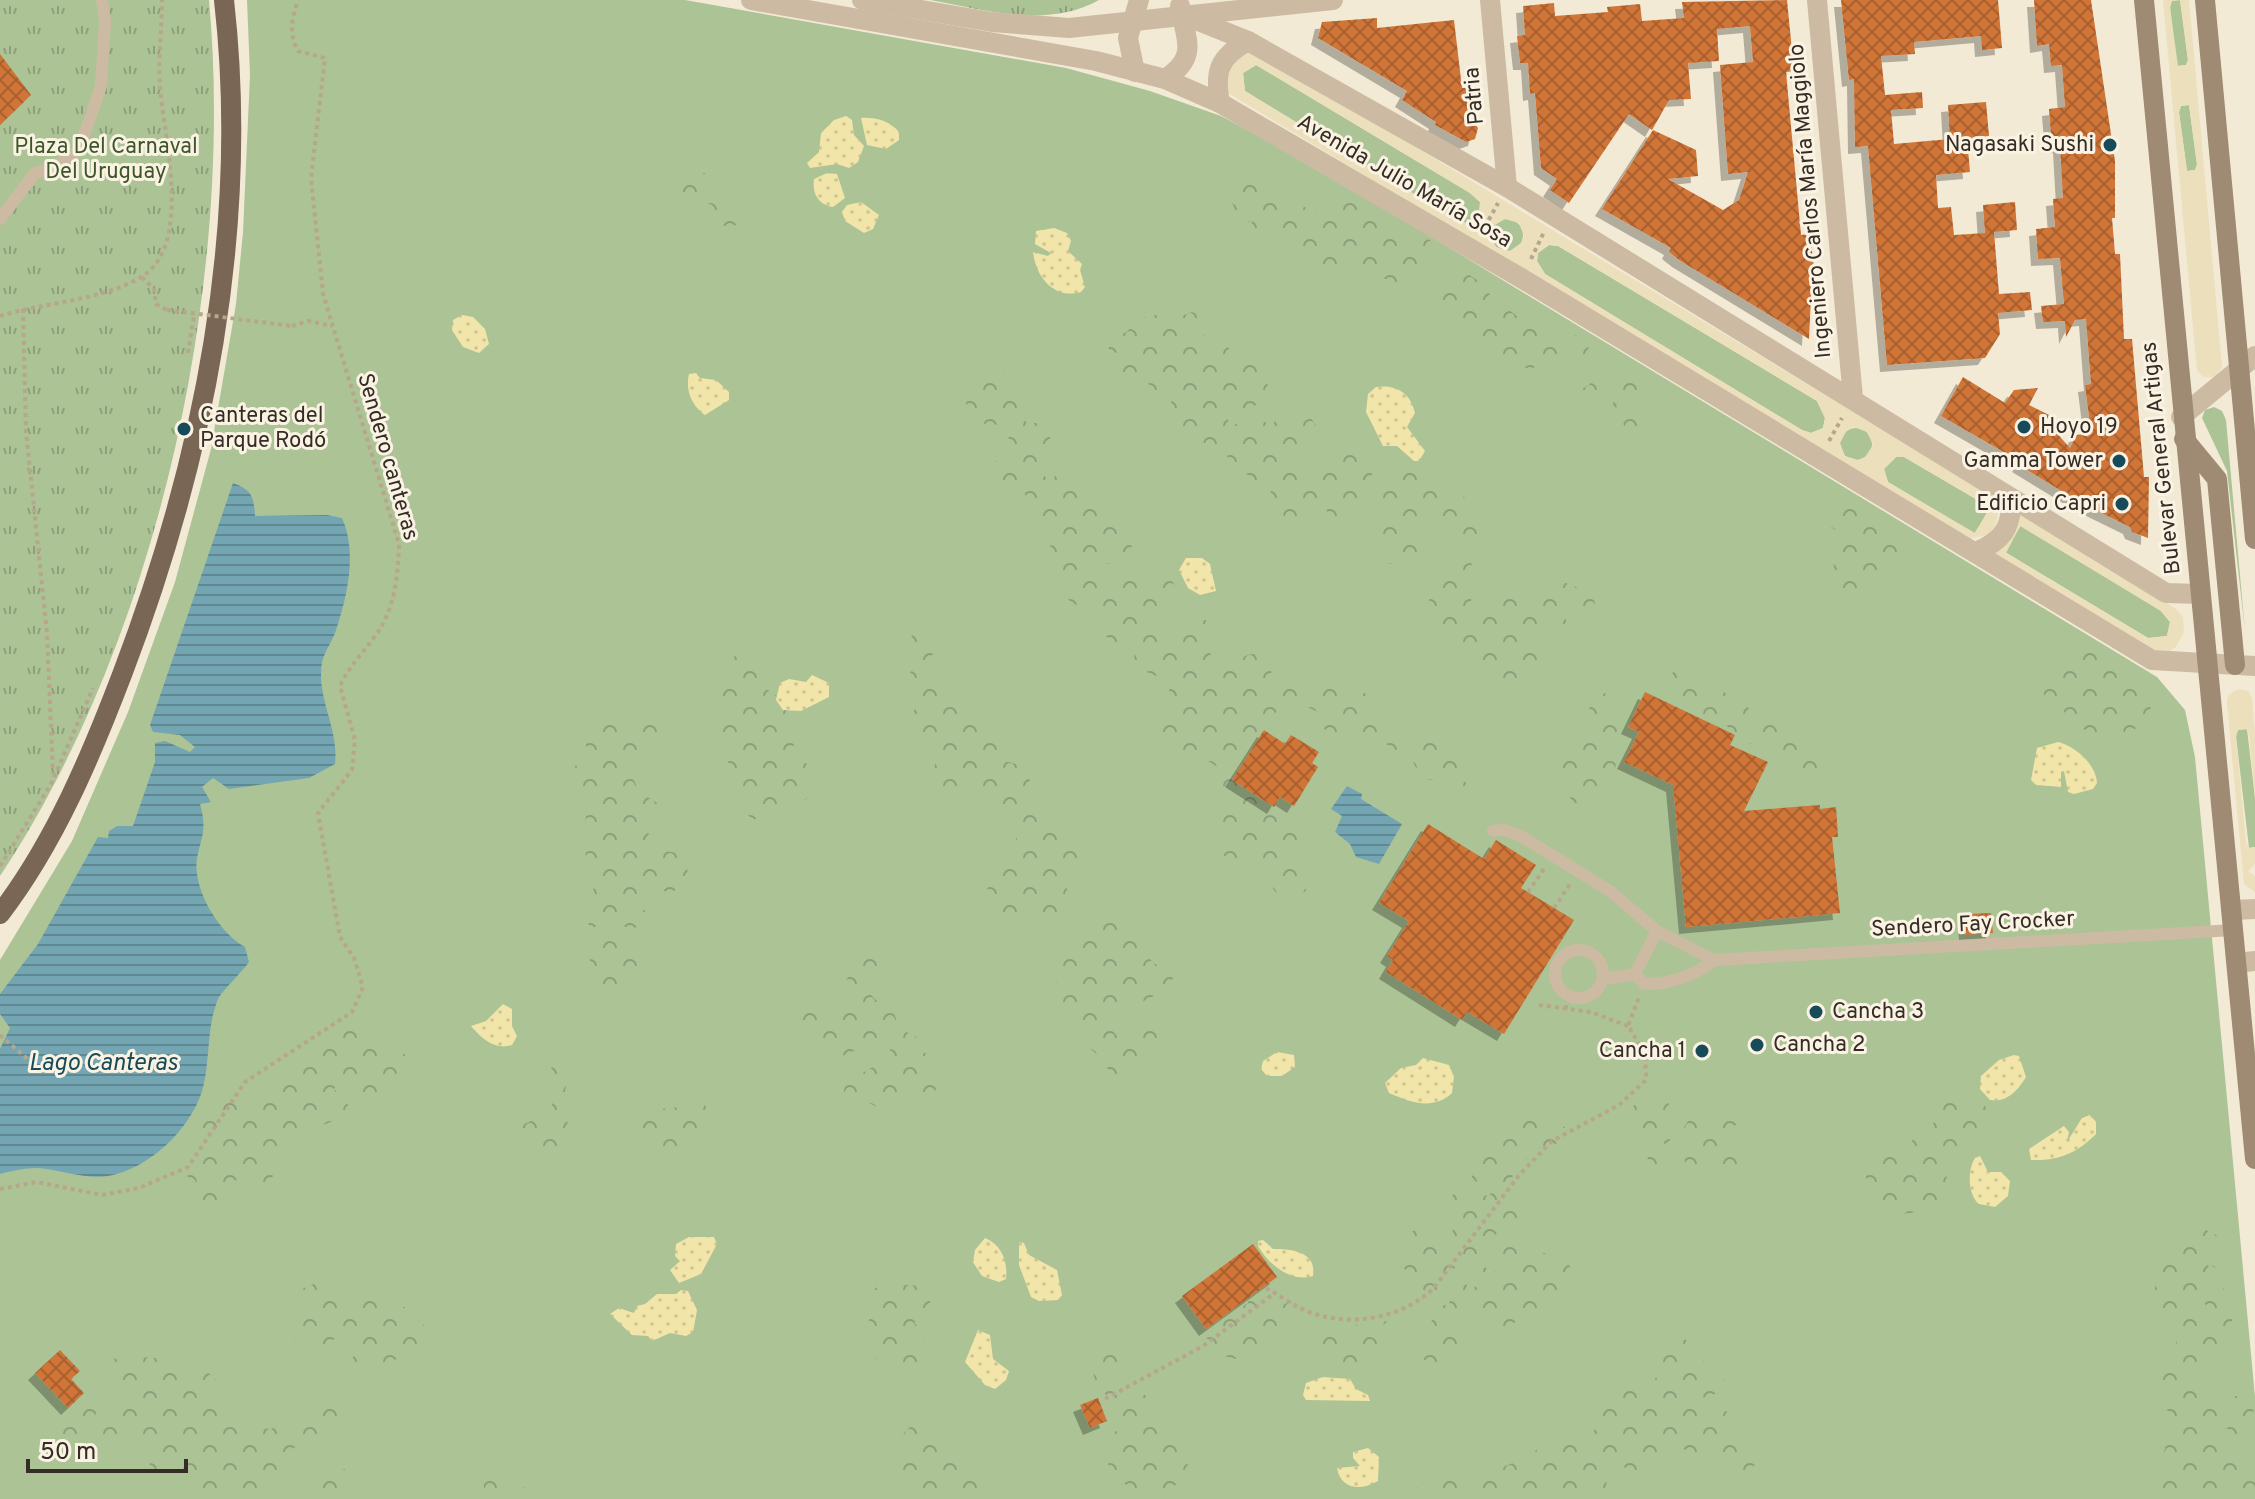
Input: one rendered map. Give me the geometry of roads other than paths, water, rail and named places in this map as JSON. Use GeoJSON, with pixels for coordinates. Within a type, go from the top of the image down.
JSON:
{"type":"FeatureCollection","features":[{"type":"Feature","properties":{"kind":"main road"},"geometry":{"type":"LineString","coordinates":[[0,914],[24,883],[75,789],[93,748],[146,612],[188,469],[212,353],[230,202],[232,127],[224,0]]}},
{"type":"Feature","properties":{"kind":"main road","name":"Bulevar General Artigas"},"geometry":{"type":"LineString","coordinates":[[2144,0],[2181,417],[2233,920],[2246,962],[2255,1159]]}},
{"type":"Feature","properties":{"kind":"main road"},"geometry":{"type":"LineString","coordinates":[[2205,0],[2248,361],[2255,539]]}},
{"type":"Feature","properties":{"kind":"main road"},"geometry":{"type":"LineString","coordinates":[[2184,439],[2217,479],[2245,666]]}},
{"type":"Feature","properties":{"kind":"street","name":"Avenida Julio María Sosa"},"geometry":{"type":"LineString","coordinates":[[751,0],[1096,61],[1165,79],[1220,103],[1473,249],[1820,456],[2152,660],[2245,666]]}},
{"type":"Feature","properties":{"kind":"street","name":"Avenida Julio María Sosa"},"geometry":{"type":"LineString","coordinates":[[862,0],[1015,25],[1069,28],[1130,20],[1180,7],[1248,41],[1507,187],[2166,593],[2200,594]]}},
{"type":"Feature","properties":{"kind":"street"},"geometry":{"type":"LineString","coordinates":[[1135,72],[1129,56],[1130,20],[1139,0]]}},
{"type":"Feature","properties":{"kind":"street"},"geometry":{"type":"LineString","coordinates":[[1165,79],[1177,71],[1187,55],[1189,43],[1180,7],[1333,0]]}},
{"type":"Feature","properties":{"kind":"street","name":"Patria"},"geometry":{"type":"LineString","coordinates":[[1490,0],[1507,187]]}},
{"type":"Feature","properties":{"kind":"street","name":"Ingeniero Carlos María Maggiolo"},"geometry":{"type":"LineString","coordinates":[[1817,0],[1853,398]]}},
{"type":"Feature","properties":{"kind":"street"},"geometry":{"type":"LineString","coordinates":[[1220,103],[1216,74],[1219,63],[1248,41]]}},
{"type":"Feature","properties":{"kind":"street"},"geometry":{"type":"LineString","coordinates":[[2181,417],[2248,361]]}},
{"type":"Feature","properties":{"kind":"street"},"geometry":{"type":"LineString","coordinates":[[1976,552],[1994,544],[2006,532],[2012,514],[2011,499]]}},
{"type":"Feature","properties":{"kind":"street"},"geometry":{"type":"LineString","coordinates":[[2233,920],[2255,909]]}},
{"type":"Feature","properties":{"kind":"lane"},"geometry":{"type":"LineString","coordinates":[[0,219],[35,173],[53,168],[79,150],[101,86],[105,21],[102,0]]}},
{"type":"Feature","properties":{"kind":"lane"},"geometry":{"type":"LineString","coordinates":[[1493,831],[1504,830],[1521,836],[1610,891],[1657,931],[1714,960]]}},
{"type":"Feature","properties":{"kind":"lane","name":"Sendero Fay Crocker"},"geometry":{"type":"LineString","coordinates":[[1603,979],[1640,979],[1664,984],[1704,968],[1714,960],[2233,920]]}},
{"type":"Feature","properties":{"kind":"lane"},"geometry":{"type":"LineString","coordinates":[[1640,979],[1657,931]]}},
{"type":"Feature","properties":{"kind":"lane"},"geometry":{"type":"LineString","coordinates":[[1572,950],[1595,956],[1603,979],[1589,996],[1566,1002],[1554,975],[1559,960],[1572,950]]}},
{"type":"Feature","properties":{"kind":"water","name":"Lago Canteras"},"geometry":{"type":"Polygon","coordinates":[[[233,483],[251,495],[255,516],[327,515],[342,518],[347,531],[350,558],[347,586],[336,631],[322,662],[321,675],[334,738],[335,764],[309,778],[229,789],[213,778],[202,787],[211,802],[200,804],[203,826],[197,858],[199,883],[209,909],[226,932],[245,947],[249,962],[218,999],[212,1020],[204,1083],[192,1114],[181,1129],[140,1164],[108,1176],[90,1177],[36,1168],[0,1174],[0,1049],[10,1028],[0,1014],[0,994],[38,944],[98,837],[108,838],[109,831],[117,826],[133,826],[155,762],[155,743],[165,741],[190,752],[195,747],[180,735],[153,732],[150,725],[233,483]]]}},
{"type":"Feature","properties":{"kind":"water"},"geometry":{"type":"Polygon","coordinates":[[[1347,786],[1362,794],[1361,799],[1402,824],[1379,864],[1356,857],[1350,844],[1335,832],[1342,816],[1331,809],[1347,786]]]}},
{"type":"Feature","properties":{"kind":"place","name":"Nagasaki Sushi"},"geometry":{"type":"Point","coordinates":[2110,145]}},
{"type":"Feature","properties":{"kind":"place","name":"Hoyo 19"},"geometry":{"type":"Point","coordinates":[2024,427]}},
{"type":"Feature","properties":{"kind":"place","name":"Canteras del Parque Rodó"},"geometry":{"type":"Point","coordinates":[184,429]}},
{"type":"Feature","properties":{"kind":"place","name":"Gamma Tower"},"geometry":{"type":"Point","coordinates":[2119,461]}},
{"type":"Feature","properties":{"kind":"place","name":"Edificio Capri"},"geometry":{"type":"Point","coordinates":[2122,504]}},
{"type":"Feature","properties":{"kind":"place","name":"Cancha 3"},"geometry":{"type":"Point","coordinates":[1816,1012]}},
{"type":"Feature","properties":{"kind":"place","name":"Cancha 2"},"geometry":{"type":"Point","coordinates":[1757,1045]}},
{"type":"Feature","properties":{"kind":"place","name":"Cancha 1"},"geometry":{"type":"Point","coordinates":[1702,1051]}},
{"type":"Feature","properties":{"kind":"park label","name":"Plaza Del Carnaval Del Uruguay"},"geometry":{"type":"Point","coordinates":[106,160]}}]}
